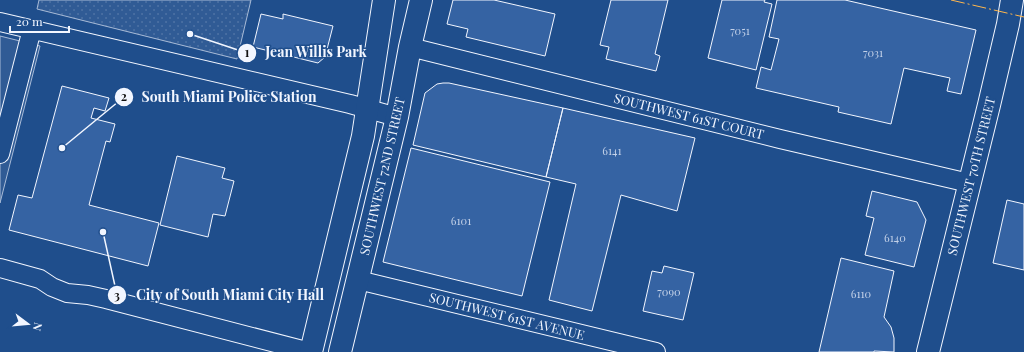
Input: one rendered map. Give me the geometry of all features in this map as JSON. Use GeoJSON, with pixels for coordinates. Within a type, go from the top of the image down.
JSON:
{"type":"FeatureCollection","features":[{"type":"Feature","properties":{"kind":"main road"},"geometry":{"type":"LineString","coordinates":[[310,352],[363,136],[384,0]]}},
{"type":"Feature","properties":{"kind":"main road","name":"SOUTHWEST 72ND STREET"},"geometry":{"type":"LineString","coordinates":[[340,352],[397,117],[410,47],[421,0]]}},
{"type":"Feature","properties":{"kind":"main road","name":"SOUTHWEST 70TH STREET"},"geometry":{"type":"LineString","coordinates":[[928,352],[1006,32],[1012,0]]}},
{"type":"Feature","properties":{"kind":"street"},"geometry":{"type":"LineString","coordinates":[[0,22],[397,117]]}},
{"type":"Feature","properties":{"kind":"street"},"geometry":{"type":"LineString","coordinates":[[0,154],[32,29]]}},
{"type":"Feature","properties":{"kind":"street","name":"SOUTHWEST 61ST COURT"},"geometry":{"type":"LineString","coordinates":[[410,47],[795,142],[969,183]]}},
{"type":"Feature","properties":{"kind":"street"},"geometry":{"type":"LineString","coordinates":[[0,268],[40,279],[52,287],[67,293],[88,294],[310,352]]}},
{"type":"Feature","properties":{"kind":"street","name":"SOUTHWEST 61ST AVENUE"},"geometry":{"type":"LineString","coordinates":[[358,280],[656,352]]}},
{"type":"Feature","properties":{"kind":"shaded area"},"geometry":{"type":"Polygon","coordinates":[[[39,0],[251,0],[237,59],[37,9],[39,0]]]}},
{"type":"Feature","properties":{"kind":"shaded area"},"geometry":{"type":"Polygon","coordinates":[[[0,36],[40,46],[0,203],[0,36]]]}},
{"type":"Feature","properties":{"kind":"building"},"geometry":{"type":"Polygon","coordinates":[[[453,0],[494,0],[555,14],[545,56],[466,37],[468,29],[447,24],[453,0]]]}},
{"type":"Feature","properties":{"kind":"building"},"geometry":{"type":"Polygon","coordinates":[[[611,0],[668,0],[655,54],[660,56],[656,71],[606,59],[609,47],[600,45],[611,0]]]}},
{"type":"Feature","properties":{"kind":"building"},"geometry":{"type":"Polygon","coordinates":[[[722,0],[765,0],[764,2],[772,4],[756,70],[708,58],[722,0]]]}},
{"type":"Feature","properties":{"kind":"building"},"geometry":{"type":"Polygon","coordinates":[[[777,0],[845,0],[976,30],[961,94],[947,91],[950,78],[904,68],[891,124],[838,112],[839,107],[756,88],[761,67],[771,70],[779,39],[769,37],[777,0]]]}},
{"type":"Feature","properties":{"kind":"building"},"geometry":{"type":"Polygon","coordinates":[[[261,14],[283,19],[283,14],[333,26],[325,57],[318,63],[253,47],[261,14]]]}},
{"type":"Feature","properties":{"kind":"building"},"geometry":{"type":"Polygon","coordinates":[[[449,83],[563,108],[546,177],[413,145],[425,93],[437,84],[449,83]]]}},
{"type":"Feature","properties":{"kind":"building"},"geometry":{"type":"Polygon","coordinates":[[[62,86],[109,98],[105,111],[94,108],[91,118],[115,124],[110,142],[106,141],[89,205],[159,223],[148,266],[9,230],[18,195],[32,198],[62,86]]]}},
{"type":"Feature","properties":{"kind":"building"},"geometry":{"type":"Polygon","coordinates":[[[563,108],[695,138],[677,211],[621,195],[592,311],[549,300],[576,184],[546,177],[563,108]]]}},
{"type":"Feature","properties":{"kind":"building"},"geometry":{"type":"Polygon","coordinates":[[[411,148],[550,182],[522,296],[383,262],[411,148]]]}},
{"type":"Feature","properties":{"kind":"building"},"geometry":{"type":"Polygon","coordinates":[[[177,156],[225,168],[222,178],[234,181],[225,216],[213,214],[208,237],[160,225],[177,156]]]}},
{"type":"Feature","properties":{"kind":"building"},"geometry":{"type":"Polygon","coordinates":[[[872,191],[917,202],[926,220],[914,267],[865,255],[874,218],[866,216],[872,191]]]}},
{"type":"Feature","properties":{"kind":"building"},"geometry":{"type":"Polygon","coordinates":[[[1007,200],[1024,204],[1024,270],[993,263],[1007,200]]]}},
{"type":"Feature","properties":{"kind":"building"},"geometry":{"type":"Polygon","coordinates":[[[841,258],[894,271],[884,317],[891,327],[894,338],[894,352],[819,352],[841,258]]]}},
{"type":"Feature","properties":{"kind":"building"},"geometry":{"type":"Polygon","coordinates":[[[664,266],[694,273],[683,320],[643,311],[652,271],[662,273],[664,266]]]}},
{"type":"Feature","properties":{"kind":"power"},"geometry":{"type":"LineString","coordinates":[[951,0],[1024,17]]}},
{"type":"Feature","properties":{"kind":"place","name":"Jean Willis Park"},"geometry":{"type":"Point","coordinates":[190,34]}},
{"type":"Feature","properties":{"kind":"place","name":"South Miami Police Station"},"geometry":{"type":"Point","coordinates":[62,148]}},
{"type":"Feature","properties":{"kind":"place","name":"City of South Miami City Hall"},"geometry":{"type":"Point","coordinates":[103,232]}}]}
